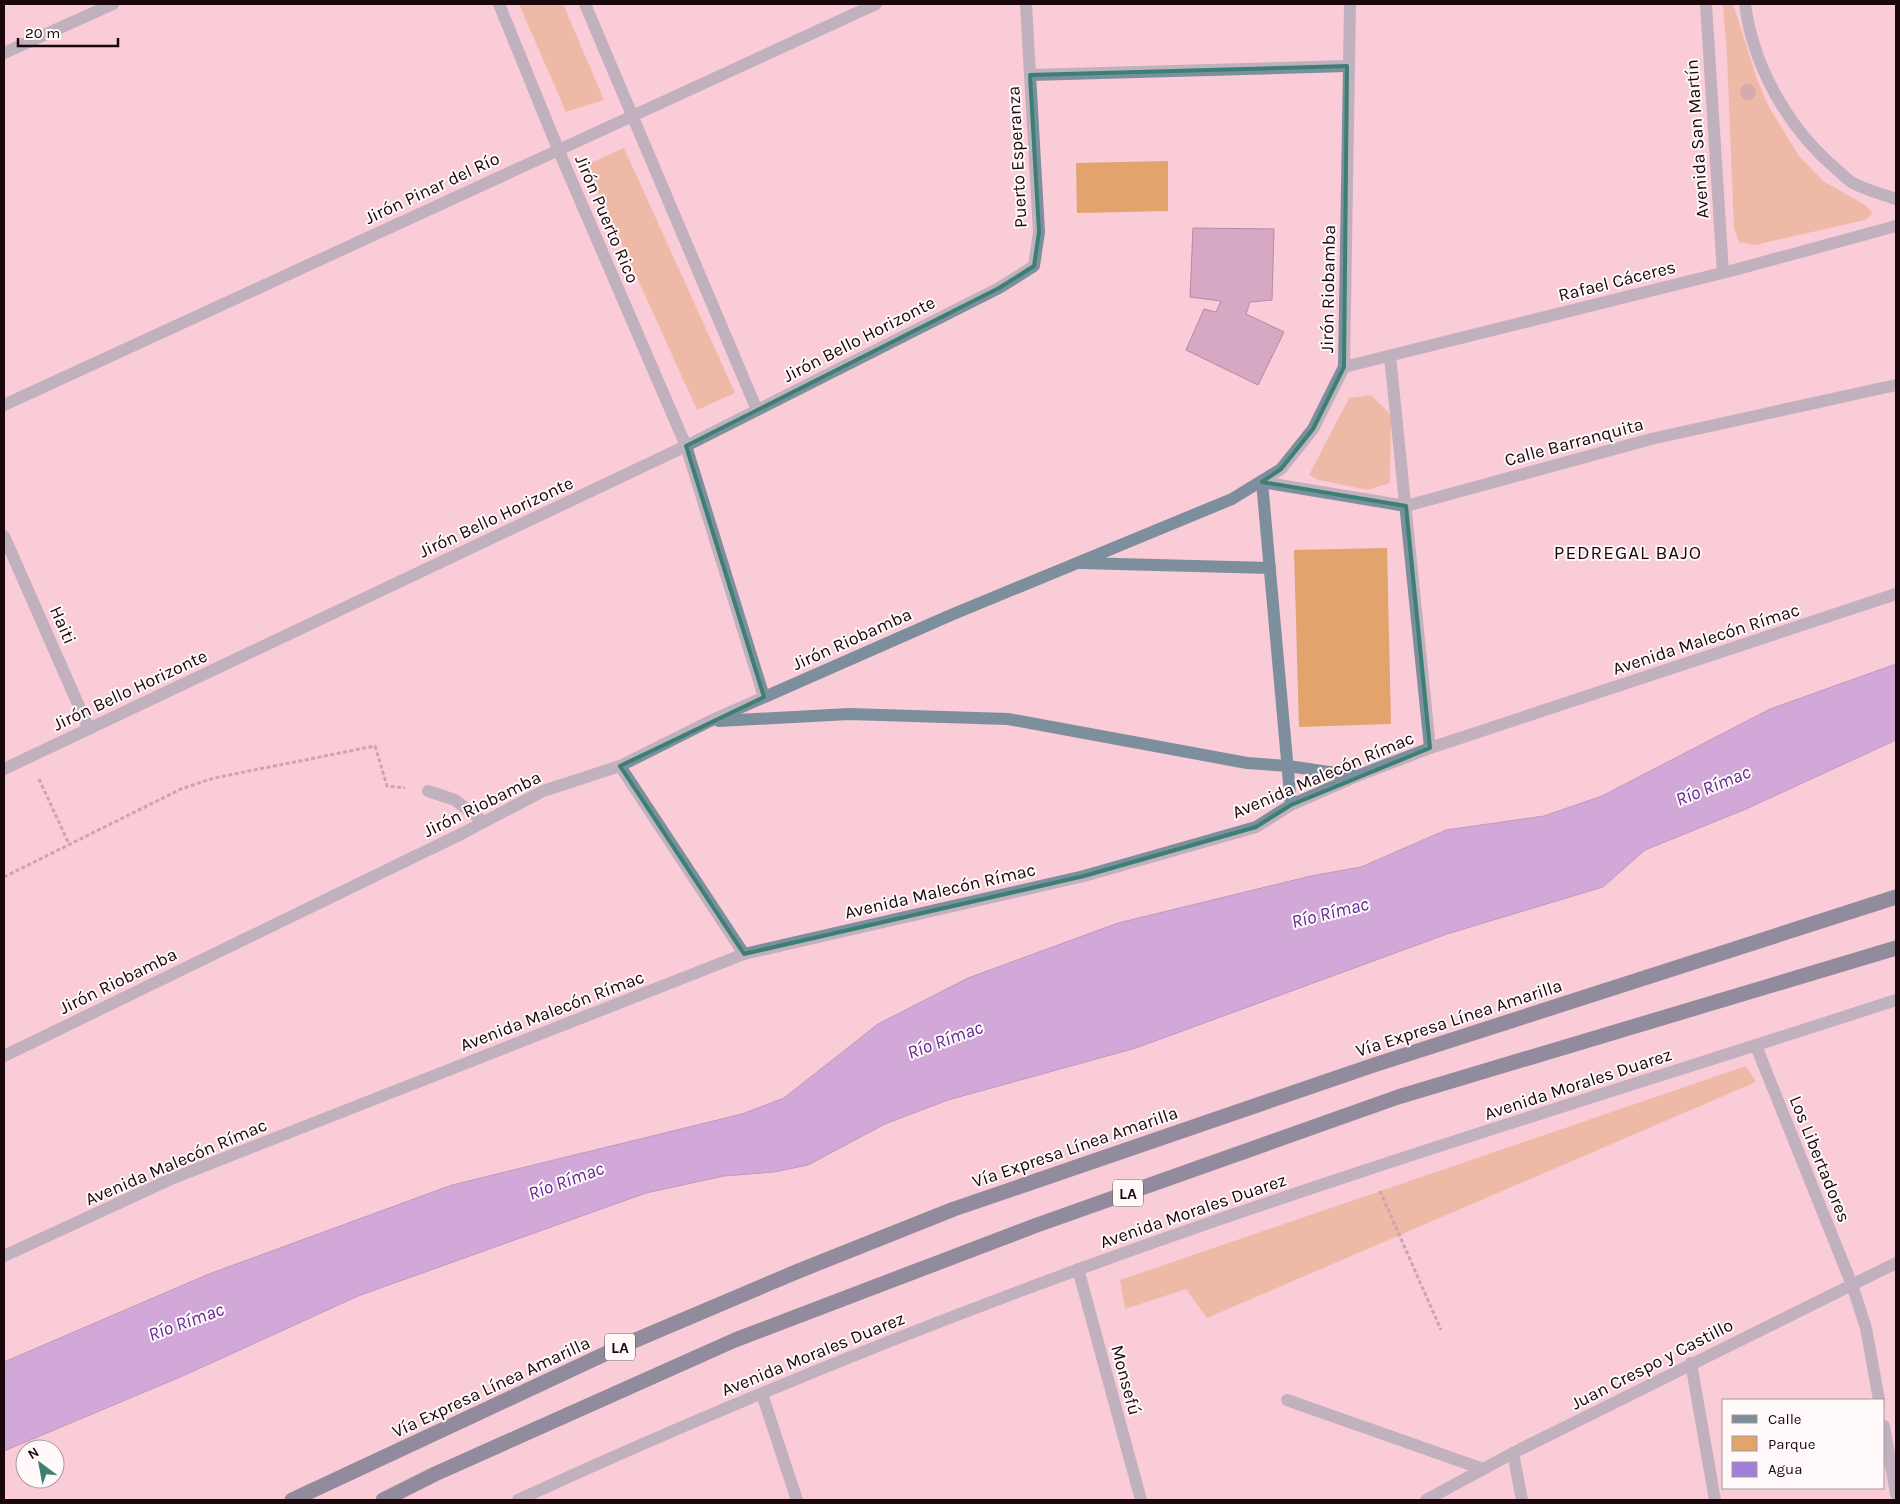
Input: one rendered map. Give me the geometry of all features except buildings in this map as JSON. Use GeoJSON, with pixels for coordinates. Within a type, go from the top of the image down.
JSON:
{"type":"FeatureCollection","features":[{"type":"Feature","properties":{"kind":"highway","name":"Vía Expresa Línea Amarilla"},"geometry":{"type":"LineString","coordinates":[[292,1500],[624,1345],[796,1272],[954,1209],[1374,1065],[1896,897]]}},
{"type":"Feature","properties":{"kind":"highway","name":"LA"},"geometry":{"type":"LineString","coordinates":[[384,1500],[435,1474],[735,1340],[1037,1225],[1398,1097],[1896,948]]}},
{"type":"Feature","properties":{"kind":"street"},"geometry":{"type":"LineString","coordinates":[[4,53],[113,4]]}},
{"type":"Feature","properties":{"kind":"street","name":"Jirón Puerto Rico"},"geometry":{"type":"LineString","coordinates":[[499,4],[558,149],[686,446],[764,697]]}},
{"type":"Feature","properties":{"kind":"street"},"geometry":{"type":"LineString","coordinates":[[585,4],[756,410]]}},
{"type":"Feature","properties":{"kind":"street","name":"Jirón Pinar del Río"},"geometry":{"type":"LineString","coordinates":[[4,405],[876,4]]}},
{"type":"Feature","properties":{"kind":"street","name":"Puerto Esperanza"},"geometry":{"type":"LineString","coordinates":[[999,288],[1034,266],[1038,240],[1026,4]]}},
{"type":"Feature","properties":{"kind":"street","name":"Jirón Riobamba"},"geometry":{"type":"LineString","coordinates":[[4,1056],[484,822],[542,791],[620,766],[710,721],[764,697],[1076,562],[1232,499],[1280,469],[1313,429],[1344,367],[1347,66],[1350,4]]}},
{"type":"Feature","properties":{"kind":"street","name":"Avenida San Martín"},"geometry":{"type":"LineString","coordinates":[[1706,4],[1723,273]]}},
{"type":"Feature","properties":{"kind":"street"},"geometry":{"type":"LineString","coordinates":[[1745,4],[1747,18],[1761,61],[1779,100],[1815,151],[1852,183],[1896,199]]}},
{"type":"Feature","properties":{"kind":"street"},"geometry":{"type":"LineString","coordinates":[[1030,75],[1347,66]]}},
{"type":"Feature","properties":{"kind":"street","name":"Rafael Cáceres"},"geometry":{"type":"LineString","coordinates":[[1344,367],[1723,273],[1896,226]]}},
{"type":"Feature","properties":{"kind":"street","name":"Jirón Bello Horizonte"},"geometry":{"type":"LineString","coordinates":[[4,768],[89,730],[686,446],[999,288]]}},
{"type":"Feature","properties":{"kind":"street"},"geometry":{"type":"LineString","coordinates":[[1390,356],[1430,748]]}},
{"type":"Feature","properties":{"kind":"street","name":"Calle Barranquita"},"geometry":{"type":"LineString","coordinates":[[1262,482],[1406,506],[1651,439],[1896,385]]}},
{"type":"Feature","properties":{"kind":"street"},"geometry":{"type":"LineString","coordinates":[[1262,482],[1292,804]]}},
{"type":"Feature","properties":{"kind":"street","name":"Haiti"},"geometry":{"type":"LineString","coordinates":[[4,536],[89,730]]}},
{"type":"Feature","properties":{"kind":"street"},"geometry":{"type":"LineString","coordinates":[[1076,562],[1270,568]]}},
{"type":"Feature","properties":{"kind":"street","name":"Avenida Malecón Rímac"},"geometry":{"type":"LineString","coordinates":[[4,1256],[172,1179],[744,954],[1084,876],[1256,827],[1292,804],[1356,776],[1430,748],[1896,594]]}},
{"type":"Feature","properties":{"kind":"street"},"geometry":{"type":"LineString","coordinates":[[710,721],[850,714],[1008,719],[1247,763],[1288,766],[1356,776]]}},
{"type":"Feature","properties":{"kind":"street"},"geometry":{"type":"LineString","coordinates":[[620,766],[744,954]]}},
{"type":"Feature","properties":{"kind":"street"},"geometry":{"type":"LineString","coordinates":[[428,791],[455,800],[484,822]]}},
{"type":"Feature","properties":{"kind":"street","name":"Avenida Morales Duarez"},"geometry":{"type":"LineString","coordinates":[[518,1500],[591,1466],[762,1394],[920,1329],[1078,1269],[1371,1169],[1896,1000]]}},
{"type":"Feature","properties":{"kind":"street","name":"Los Libertadores"},"geometry":{"type":"LineString","coordinates":[[1756,1046],[1852,1285],[1866,1328],[1879,1399]]}},
{"type":"Feature","properties":{"kind":"street","name":"Juan Crespo y Castillo"},"geometry":{"type":"LineString","coordinates":[[1426,1500],[1513,1453],[1896,1263]]}},
{"type":"Feature","properties":{"kind":"street","name":"Monsefú"},"geometry":{"type":"LineString","coordinates":[[1078,1269],[1140,1500]]}},
{"type":"Feature","properties":{"kind":"street"},"geometry":{"type":"LineString","coordinates":[[1692,1363],[1715,1500]]}},
{"type":"Feature","properties":{"kind":"street"},"geometry":{"type":"LineString","coordinates":[[762,1394],[797,1500]]}},
{"type":"Feature","properties":{"kind":"street"},"geometry":{"type":"LineString","coordinates":[[1287,1400],[1483,1469]]}},
{"type":"Feature","properties":{"kind":"street"},"geometry":{"type":"LineString","coordinates":[[1885,1432],[1896,1494]]}},
{"type":"Feature","properties":{"kind":"street"},"geometry":{"type":"LineString","coordinates":[[1513,1453],[1522,1500]]}},
{"type":"Feature","properties":{"kind":"path"},"geometry":{"type":"LineString","coordinates":[[4,878],[181,789],[214,778],[375,746],[387,786],[428,791]]}},
{"type":"Feature","properties":{"kind":"path"},"geometry":{"type":"LineString","coordinates":[[28,757],[70,844]]}},
{"type":"Feature","properties":{"kind":"path"},"geometry":{"type":"LineString","coordinates":[[1371,1169],[1391,1219],[1441,1330]]}},
{"type":"Feature","properties":{"kind":"highlighted area"},"geometry":{"type":"Polygon","coordinates":[[[1347,66],[1344,367],[1313,429],[1281,469],[1262,482],[1406,506],[1430,748],[1291,805],[1256,827],[1084,876],[744,954],[620,766],[764,697],[686,446],[999,288],[1034,266],[1039,232],[1030,75],[1347,66]]]}},
{"type":"Feature","properties":{"kind":"green space"},"geometry":{"type":"Polygon","coordinates":[[[519,4],[563,4],[604,100],[566,112],[519,4]]]}},
{"type":"Feature","properties":{"kind":"green space"},"geometry":{"type":"Polygon","coordinates":[[[1723,4],[1733,4],[1758,82],[1769,107],[1799,156],[1823,181],[1865,205],[1873,213],[1865,220],[1755,245],[1739,242],[1734,228],[1723,4]]]}},
{"type":"Feature","properties":{"kind":"green space"},"geometry":{"type":"Polygon","coordinates":[[[624,148],[735,393],[697,410],[586,165],[624,148]]]}},
{"type":"Feature","properties":{"kind":"green space"},"geometry":{"type":"Polygon","coordinates":[[[1168,161],[1168,211],[1077,213],[1076,163],[1168,161]]]}},
{"type":"Feature","properties":{"kind":"green space"},"geometry":{"type":"Polygon","coordinates":[[[1371,395],[1391,415],[1390,483],[1367,490],[1319,480],[1309,475],[1349,398],[1371,395]]]}},
{"type":"Feature","properties":{"kind":"green space"},"geometry":{"type":"Polygon","coordinates":[[[1387,548],[1391,724],[1299,727],[1294,550],[1387,548]]]}},
{"type":"Feature","properties":{"kind":"green space"},"geometry":{"type":"Polygon","coordinates":[[[1746,1066],[1756,1082],[1207,1318],[1186,1289],[1125,1309],[1120,1280],[1746,1066]]]}},
{"type":"Feature","properties":{"kind":"water","name":"Río Rímac"},"geometry":{"type":"Polygon","coordinates":[[[1896,664],[1896,740],[1746,809],[1645,850],[1603,887],[1447,934],[1136,1048],[948,1100],[885,1124],[808,1165],[774,1172],[724,1176],[646,1193],[358,1296],[185,1375],[33,1439],[15,1439],[15,1446],[4,1451],[4,1362],[209,1274],[452,1185],[742,1114],[784,1098],[878,1024],[968,978],[1118,923],[1311,876],[1361,867],[1446,830],[1544,816],[1602,796],[1770,709],[1896,664]]]}},
{"type":"Feature","properties":{"kind":"district","name":"PEDREGAL BAJO"},"geometry":{"type":"Point","coordinates":[1628,553]}}]}
